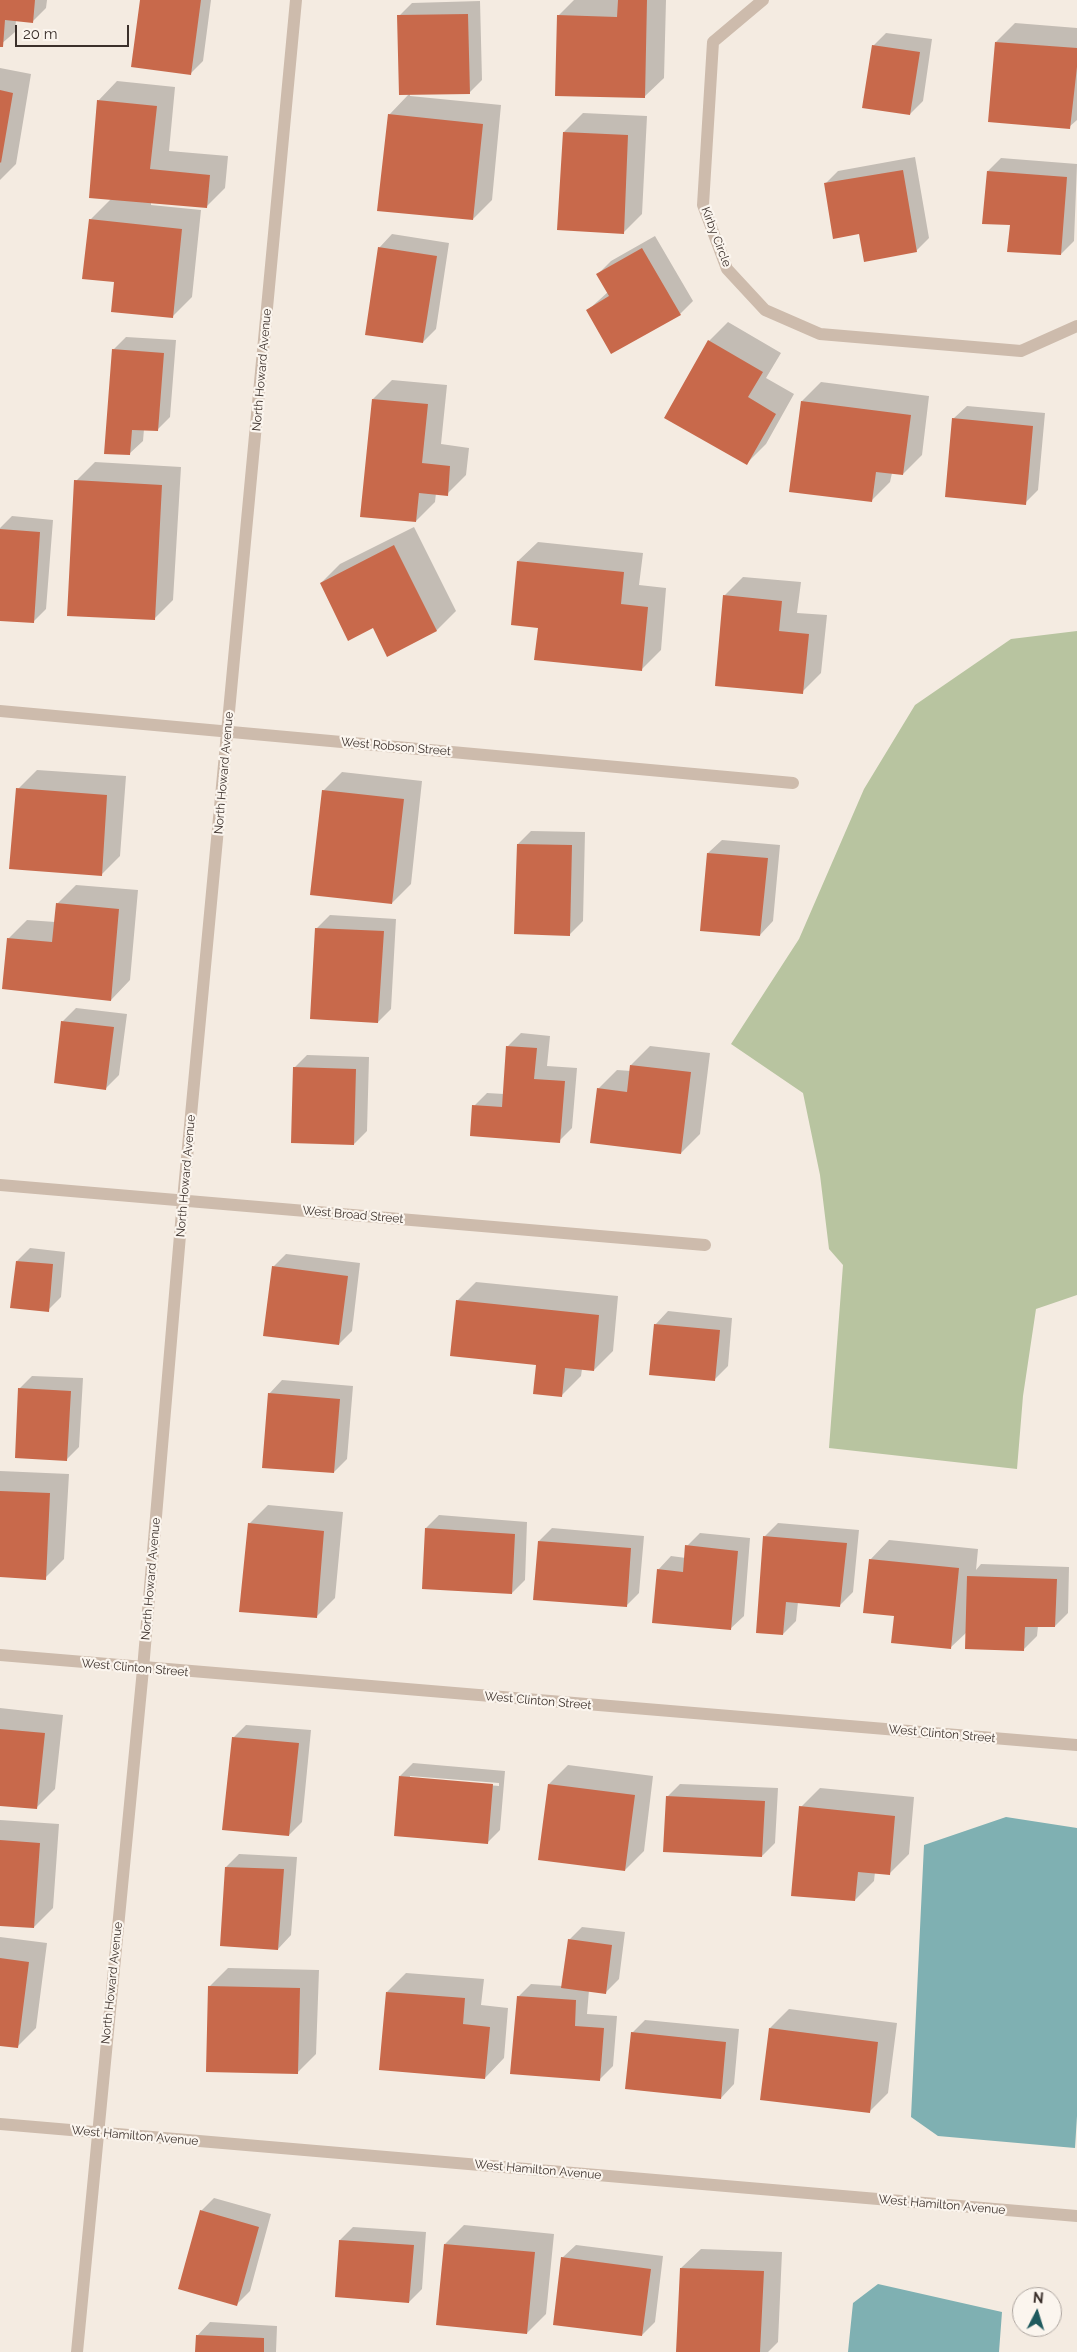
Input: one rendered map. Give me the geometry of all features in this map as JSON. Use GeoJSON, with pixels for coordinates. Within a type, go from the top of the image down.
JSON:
{"type":"FeatureCollection","features":[{"type":"Feature","properties":{"kind":"street","name":"North Howard Avenue"},"geometry":{"type":"LineString","coordinates":[[77,2352],[143,1668],[184,1200],[296,0]]}},
{"type":"Feature","properties":{"kind":"street","name":"Kirby Circle"},"geometry":{"type":"LineString","coordinates":[[763,0],[714,42],[703,205],[727,269],[765,310],[820,334],[1021,351],[1077,326]]}},
{"type":"Feature","properties":{"kind":"street","name":"West Robson Street"},"geometry":{"type":"LineString","coordinates":[[0,711],[793,783]]}},
{"type":"Feature","properties":{"kind":"street","name":"West Broad Street"},"geometry":{"type":"LineString","coordinates":[[0,1185],[706,1246]]}},
{"type":"Feature","properties":{"kind":"street","name":"West Clinton Street"},"geometry":{"type":"LineString","coordinates":[[0,1655],[1077,1745]]}},
{"type":"Feature","properties":{"kind":"street","name":"West Hamilton Avenue"},"geometry":{"type":"LineString","coordinates":[[0,2124],[1077,2216]]}},
{"type":"Feature","properties":{"kind":"green space"},"geometry":{"type":"Polygon","coordinates":[[[1077,631],[1077,1295],[1036,1309],[1023,1396],[1017,1469],[829,1448],[843,1265],[829,1249],[820,1175],[803,1093],[731,1044],[799,939],[864,789],[915,705],[1011,639],[1077,631]]]}},
{"type":"Feature","properties":{"kind":"water"},"geometry":{"type":"Polygon","coordinates":[[[1006,1817],[1077,1828],[1077,2116],[1075,2148],[938,2136],[911,2117],[924,1845],[1006,1817]]]}},
{"type":"Feature","properties":{"kind":"water"},"geometry":{"type":"Polygon","coordinates":[[[878,2284],[1002,2312],[999,2352],[848,2352],[853,2303],[878,2284]]]}},
{"type":"Feature","properties":{"kind":"building"},"geometry":{"type":"Polygon","coordinates":[[[0,0],[35,0],[33,23],[5,20],[3,47],[0,47],[0,0]]]}},
{"type":"Feature","properties":{"kind":"building"},"geometry":{"type":"Polygon","coordinates":[[[140,0],[201,0],[191,75],[131,67],[140,0]]]}},
{"type":"Feature","properties":{"kind":"building"},"geometry":{"type":"Polygon","coordinates":[[[618,0],[647,0],[645,98],[555,96],[557,15],[617,17],[618,0]]]}},
{"type":"Feature","properties":{"kind":"building"},"geometry":{"type":"Polygon","coordinates":[[[468,14],[470,94],[399,95],[397,15],[468,14]]]}},
{"type":"Feature","properties":{"kind":"building"},"geometry":{"type":"Polygon","coordinates":[[[995,42],[1077,48],[1077,67],[1070,129],[988,122],[995,42]]]}},
{"type":"Feature","properties":{"kind":"building"},"geometry":{"type":"Polygon","coordinates":[[[872,45],[920,52],[910,115],[862,108],[872,45]]]}},
{"type":"Feature","properties":{"kind":"building"},"geometry":{"type":"Polygon","coordinates":[[[0,90],[13,93],[1,163],[0,162],[0,90]]]}},
{"type":"Feature","properties":{"kind":"building"},"geometry":{"type":"Polygon","coordinates":[[[97,100],[157,106],[150,169],[210,175],[207,208],[89,198],[97,100]]]}},
{"type":"Feature","properties":{"kind":"building"},"geometry":{"type":"Polygon","coordinates":[[[388,114],[483,124],[473,220],[377,211],[388,114]]]}},
{"type":"Feature","properties":{"kind":"building"},"geometry":{"type":"Polygon","coordinates":[[[563,132],[628,135],[624,234],[557,230],[563,132]]]}},
{"type":"Feature","properties":{"kind":"building"},"geometry":{"type":"Polygon","coordinates":[[[903,170],[917,252],[864,262],[859,234],[833,239],[824,183],[903,170]]]}},
{"type":"Feature","properties":{"kind":"building"},"geometry":{"type":"Polygon","coordinates":[[[987,171],[1067,177],[1061,255],[1007,252],[1010,225],[982,224],[987,171]]]}},
{"type":"Feature","properties":{"kind":"building"},"geometry":{"type":"Polygon","coordinates":[[[89,219],[182,229],[173,318],[111,312],[114,282],[82,279],[89,219]]]}},
{"type":"Feature","properties":{"kind":"building"},"geometry":{"type":"Polygon","coordinates":[[[378,247],[437,256],[423,343],[365,335],[378,247]]]}},
{"type":"Feature","properties":{"kind":"building"},"geometry":{"type":"Polygon","coordinates":[[[642,248],[681,315],[611,354],[586,310],[609,296],[596,274],[642,248]]]}},
{"type":"Feature","properties":{"kind":"building"},"geometry":{"type":"Polygon","coordinates":[[[708,340],[763,372],[748,397],[776,414],[747,465],[664,418],[708,340]]]}},
{"type":"Feature","properties":{"kind":"building"},"geometry":{"type":"Polygon","coordinates":[[[112,349],[164,353],[158,431],[132,430],[130,455],[104,454],[112,349]]]}},
{"type":"Feature","properties":{"kind":"building"},"geometry":{"type":"Polygon","coordinates":[[[372,399],[428,404],[422,463],[450,466],[448,496],[419,493],[416,522],[360,517],[372,399]]]}},
{"type":"Feature","properties":{"kind":"building"},"geometry":{"type":"Polygon","coordinates":[[[801,401],[911,415],[903,475],[876,472],[872,502],[789,492],[801,401]]]}},
{"type":"Feature","properties":{"kind":"building"},"geometry":{"type":"Polygon","coordinates":[[[952,418],[1033,426],[1026,505],[945,497],[952,418]]]}},
{"type":"Feature","properties":{"kind":"building"},"geometry":{"type":"Polygon","coordinates":[[[74,480],[162,485],[155,620],[67,616],[74,480]]]}},
{"type":"Feature","properties":{"kind":"building"},"geometry":{"type":"Polygon","coordinates":[[[0,529],[40,532],[34,623],[0,621],[0,529]]]}},
{"type":"Feature","properties":{"kind":"building"},"geometry":{"type":"Polygon","coordinates":[[[394,545],[437,631],[387,657],[373,628],[348,641],[320,583],[394,545]]]}},
{"type":"Feature","properties":{"kind":"building"},"geometry":{"type":"Polygon","coordinates":[[[517,561],[624,572],[621,604],[648,607],[642,671],[534,660],[538,628],[511,625],[517,561]]]}},
{"type":"Feature","properties":{"kind":"building"},"geometry":{"type":"Polygon","coordinates":[[[723,595],[782,601],[779,631],[809,634],[803,694],[715,686],[723,595]]]}},
{"type":"Feature","properties":{"kind":"building"},"geometry":{"type":"Polygon","coordinates":[[[16,788],[107,795],[102,876],[9,869],[16,788]]]}},
{"type":"Feature","properties":{"kind":"building"},"geometry":{"type":"Polygon","coordinates":[[[322,790],[404,799],[392,904],[310,895],[322,790]]]}},
{"type":"Feature","properties":{"kind":"building"},"geometry":{"type":"Polygon","coordinates":[[[517,844],[572,845],[570,936],[514,934],[517,844]]]}},
{"type":"Feature","properties":{"kind":"building"},"geometry":{"type":"Polygon","coordinates":[[[707,853],[768,858],[760,936],[700,931],[707,853]]]}},
{"type":"Feature","properties":{"kind":"building"},"geometry":{"type":"Polygon","coordinates":[[[56,903],[119,909],[111,1001],[2,989],[7,938],[52,942],[56,903]]]}},
{"type":"Feature","properties":{"kind":"building"},"geometry":{"type":"Polygon","coordinates":[[[315,928],[384,931],[378,1023],[310,1019],[315,928]]]}},
{"type":"Feature","properties":{"kind":"building"},"geometry":{"type":"Polygon","coordinates":[[[61,1021],[114,1027],[106,1090],[54,1083],[61,1021]]]}},
{"type":"Feature","properties":{"kind":"building"},"geometry":{"type":"Polygon","coordinates":[[[506,1046],[537,1048],[534,1079],[565,1081],[560,1143],[470,1136],[472,1105],[502,1107],[506,1046]]]}},
{"type":"Feature","properties":{"kind":"building"},"geometry":{"type":"Polygon","coordinates":[[[630,1065],[691,1072],[681,1154],[590,1143],[597,1088],[627,1092],[630,1065]]]}},
{"type":"Feature","properties":{"kind":"building"},"geometry":{"type":"Polygon","coordinates":[[[293,1067],[356,1069],[354,1145],[291,1143],[293,1067]]]}},
{"type":"Feature","properties":{"kind":"building"},"geometry":{"type":"Polygon","coordinates":[[[16,1261],[53,1264],[49,1312],[10,1308],[16,1261]]]}},
{"type":"Feature","properties":{"kind":"building"},"geometry":{"type":"Polygon","coordinates":[[[272,1266],[348,1276],[339,1345],[263,1336],[272,1266]]]}},
{"type":"Feature","properties":{"kind":"building"},"geometry":{"type":"Polygon","coordinates":[[[456,1300],[599,1315],[594,1371],[565,1368],[562,1397],[533,1394],[536,1365],[450,1356],[456,1300]]]}},
{"type":"Feature","properties":{"kind":"building"},"geometry":{"type":"Polygon","coordinates":[[[654,1324],[720,1330],[715,1381],[649,1375],[654,1324]]]}},
{"type":"Feature","properties":{"kind":"building"},"geometry":{"type":"Polygon","coordinates":[[[18,1388],[71,1391],[67,1461],[15,1458],[18,1388]]]}},
{"type":"Feature","properties":{"kind":"building"},"geometry":{"type":"Polygon","coordinates":[[[268,1393],[340,1399],[334,1473],[262,1468],[268,1393]]]}},
{"type":"Feature","properties":{"kind":"building"},"geometry":{"type":"Polygon","coordinates":[[[0,1491],[50,1493],[46,1580],[0,1577],[0,1491]]]}},
{"type":"Feature","properties":{"kind":"building"},"geometry":{"type":"Polygon","coordinates":[[[248,1523],[324,1531],[317,1618],[239,1612],[248,1523]]]}},
{"type":"Feature","properties":{"kind":"building"},"geometry":{"type":"Polygon","coordinates":[[[425,1528],[515,1534],[512,1594],[422,1589],[425,1528]]]}},
{"type":"Feature","properties":{"kind":"building"},"geometry":{"type":"Polygon","coordinates":[[[763,1536],[847,1543],[840,1607],[786,1602],[783,1635],[756,1633],[763,1536]]]}},
{"type":"Feature","properties":{"kind":"building"},"geometry":{"type":"Polygon","coordinates":[[[538,1541],[631,1548],[627,1607],[533,1600],[538,1541]]]}},
{"type":"Feature","properties":{"kind":"building"},"geometry":{"type":"Polygon","coordinates":[[[685,1545],[738,1551],[731,1630],[652,1623],[657,1569],[683,1572],[685,1545]]]}},
{"type":"Feature","properties":{"kind":"building"},"geometry":{"type":"Polygon","coordinates":[[[869,1559],[959,1568],[951,1649],[891,1643],[894,1616],[863,1613],[869,1559]]]}},
{"type":"Feature","properties":{"kind":"building"},"geometry":{"type":"Polygon","coordinates":[[[967,1576],[1057,1579],[1055,1627],[1025,1627],[1024,1651],[965,1649],[967,1576]]]}},
{"type":"Feature","properties":{"kind":"building"},"geometry":{"type":"Polygon","coordinates":[[[0,1729],[45,1733],[37,1809],[0,1806],[0,1729]]]}},
{"type":"Feature","properties":{"kind":"building"},"geometry":{"type":"Polygon","coordinates":[[[232,1737],[299,1743],[289,1836],[222,1830],[232,1737]]]}},
{"type":"Feature","properties":{"kind":"building"},"geometry":{"type":"Polygon","coordinates":[[[399,1776],[493,1784],[488,1844],[394,1836],[399,1776]]]}},
{"type":"Feature","properties":{"kind":"building"},"geometry":{"type":"Polygon","coordinates":[[[548,1784],[635,1795],[625,1871],[538,1860],[548,1784]]]}},
{"type":"Feature","properties":{"kind":"building"},"geometry":{"type":"Polygon","coordinates":[[[666,1796],[765,1801],[762,1857],[663,1852],[666,1796]]]}},
{"type":"Feature","properties":{"kind":"building"},"geometry":{"type":"Polygon","coordinates":[[[799,1806],[895,1816],[890,1875],[858,1872],[855,1901],[791,1896],[799,1806]]]}},
{"type":"Feature","properties":{"kind":"building"},"geometry":{"type":"Polygon","coordinates":[[[0,1840],[40,1843],[34,1928],[0,1926],[0,1840]]]}},
{"type":"Feature","properties":{"kind":"building"},"geometry":{"type":"Polygon","coordinates":[[[225,1867],[284,1869],[278,1950],[220,1946],[225,1867]]]}},
{"type":"Feature","properties":{"kind":"building"},"geometry":{"type":"Polygon","coordinates":[[[568,1939],[612,1945],[606,1994],[561,1988],[568,1939]]]}},
{"type":"Feature","properties":{"kind":"building"},"geometry":{"type":"Polygon","coordinates":[[[0,1958],[29,1962],[18,2048],[0,2046],[0,1958]]]}},
{"type":"Feature","properties":{"kind":"building"},"geometry":{"type":"Polygon","coordinates":[[[208,1986],[300,1988],[298,2074],[206,2072],[208,1986]]]}},
{"type":"Feature","properties":{"kind":"building"},"geometry":{"type":"Polygon","coordinates":[[[386,1992],[465,1998],[463,2024],[490,2027],[485,2079],[379,2070],[386,1992]]]}},
{"type":"Feature","properties":{"kind":"building"},"geometry":{"type":"Polygon","coordinates":[[[517,1996],[576,2000],[575,2026],[604,2028],[600,2081],[510,2074],[517,1996]]]}},
{"type":"Feature","properties":{"kind":"building"},"geometry":{"type":"Polygon","coordinates":[[[769,2028],[878,2042],[870,2113],[760,2100],[769,2028]]]}},
{"type":"Feature","properties":{"kind":"building"},"geometry":{"type":"Polygon","coordinates":[[[631,2032],[726,2042],[721,2099],[625,2089],[631,2032]]]}},
{"type":"Feature","properties":{"kind":"building"},"geometry":{"type":"Polygon","coordinates":[[[200,2210],[259,2227],[237,2306],[178,2289],[200,2210]]]}},
{"type":"Feature","properties":{"kind":"building"},"geometry":{"type":"Polygon","coordinates":[[[339,2240],[414,2245],[409,2303],[335,2297],[339,2240]]]}},
{"type":"Feature","properties":{"kind":"building"},"geometry":{"type":"Polygon","coordinates":[[[444,2244],[535,2252],[527,2334],[436,2325],[444,2244]]]}},
{"type":"Feature","properties":{"kind":"building"},"geometry":{"type":"Polygon","coordinates":[[[561,2257],[651,2269],[642,2336],[553,2325],[561,2257]]]}},
{"type":"Feature","properties":{"kind":"building"},"geometry":{"type":"Polygon","coordinates":[[[680,2268],[764,2271],[760,2352],[676,2352],[680,2268]]]}},
{"type":"Feature","properties":{"kind":"building"},"geometry":{"type":"Polygon","coordinates":[[[196,2335],[264,2338],[264,2352],[195,2352],[196,2335]]]}}]}
